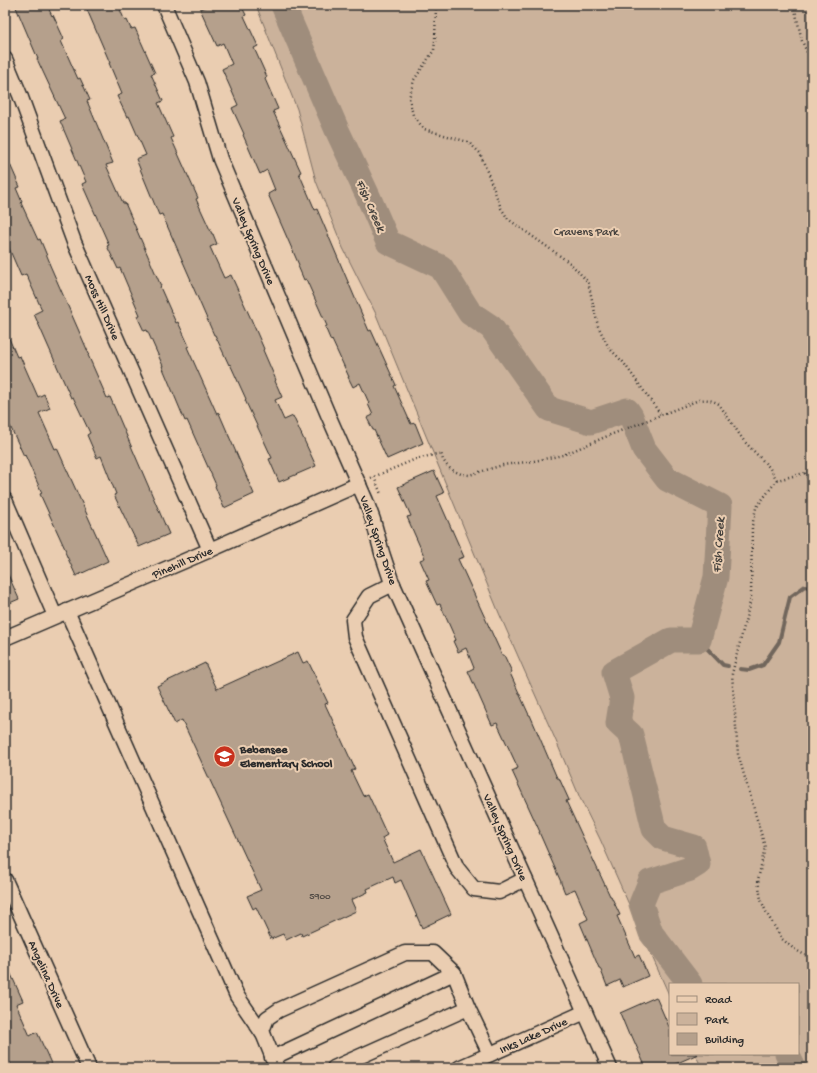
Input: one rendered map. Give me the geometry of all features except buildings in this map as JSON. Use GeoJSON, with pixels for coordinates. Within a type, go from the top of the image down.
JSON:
{"type":"FeatureCollection","features":[{"type":"Feature","properties":{"kind":"street","name":"Valley Spring Drive"},"geometry":{"type":"LineString","coordinates":[[164,5],[197,82],[220,158],[326,410],[359,484],[373,520],[382,554],[393,584],[610,1068]]}},
{"type":"Feature","properties":{"kind":"street","name":"Moss Hill Drive"},"geometry":{"type":"LineString","coordinates":[[5,59],[20,95],[74,242],[210,550]]}},
{"type":"Feature","properties":{"kind":"street","name":"Pinehill Drive"},"geometry":{"type":"LineString","coordinates":[[5,638],[359,484]]}},
{"type":"Feature","properties":{"kind":"street"},"geometry":{"type":"LineString","coordinates":[[5,500],[61,614],[237,996],[264,1034]]}},
{"type":"Feature","properties":{"kind":"street"},"geometry":{"type":"LineString","coordinates":[[393,584],[369,596],[353,620],[355,637],[457,868],[474,889],[499,892],[525,879]]}},
{"type":"Feature","properties":{"kind":"street","name":"Angelina Drive"},"geometry":{"type":"LineString","coordinates":[[5,880],[89,1068]]}},
{"type":"Feature","properties":{"kind":"street"},"geometry":{"type":"LineString","coordinates":[[454,973],[275,1063],[262,1031],[267,1018],[279,1010],[405,952],[433,953],[454,973],[468,1008],[490,1054]]}},
{"type":"Feature","properties":{"kind":"street"},"geometry":{"type":"LineString","coordinates":[[334,1068],[468,1008]]}},
{"type":"Feature","properties":{"kind":"street","name":"Inks Lake Drive"},"geometry":{"type":"LineString","coordinates":[[459,1068],[585,1012]]}},
{"type":"Feature","properties":{"kind":"path"},"geometry":{"type":"LineString","coordinates":[[436,5],[436,41],[434,50],[414,80],[409,98],[413,115],[424,129],[468,142],[480,153],[501,208],[508,219],[570,263],[588,282],[598,326],[609,348],[623,362],[661,415]]}},
{"type":"Feature","properties":{"kind":"path"},"geometry":{"type":"LineString","coordinates":[[794,5],[802,42],[812,64]]}},
{"type":"Feature","properties":{"kind":"path"},"geometry":{"type":"LineString","coordinates":[[359,484],[416,459],[441,453],[443,460],[448,467],[461,474],[469,475],[503,465],[563,455],[699,400],[707,399],[713,400],[719,404],[744,441],[769,467],[777,480]]}},
{"type":"Feature","properties":{"kind":"path"},"geometry":{"type":"LineString","coordinates":[[812,470],[777,480],[756,508],[752,526],[751,598],[732,674],[738,754],[765,847],[758,880],[761,900],[767,914],[782,938],[794,949],[812,959]]}},
{"type":"Feature","properties":{"kind":"path"},"geometry":{"type":"LineString","coordinates":[[805,473],[812,486]]}},
{"type":"Feature","properties":{"kind":"path"},"geometry":{"type":"LineString","coordinates":[[374,477],[381,494]]}},
{"type":"Feature","properties":{"kind":"green space","name":"Cravens Park"},"geometry":{"type":"Polygon","coordinates":[[[256,5],[812,5],[812,1068],[702,1068],[696,1055],[799,1055],[799,983],[669,983],[669,995],[600,839],[580,798],[499,613],[375,312],[343,248],[316,181],[297,109],[256,5]]]}},
{"type":"Feature","properties":{"kind":"waterway","name":"Fish Creek"},"geometry":{"type":"LineString","coordinates":[[283,5],[337,130],[388,242],[441,267],[470,313],[491,327],[549,409],[591,422],[627,410],[631,416],[644,449],[667,479],[720,506],[716,577],[699,640],[671,640],[614,672],[622,698],[618,723],[631,735],[654,829],[663,838],[694,847],[698,864],[690,869],[650,882],[641,904],[651,933],[689,983]]}},
{"type":"Feature","properties":{"kind":"waterway"},"geometry":{"type":"LineString","coordinates":[[740,669],[749,670],[763,665],[779,642],[790,597],[805,586],[812,588]]}},
{"type":"Feature","properties":{"kind":"waterway"},"geometry":{"type":"LineString","coordinates":[[699,640],[723,665],[728,666]]}},
{"type":"Feature","properties":{"kind":"waterway","name":"Fish Creek"},"geometry":{"type":"LineString","coordinates":[[788,1055],[794,1068]]}},
{"type":"Feature","properties":{"kind":"place","name":"Bebensee Elementary School"},"geometry":{"type":"Point","coordinates":[225,756]}}]}
